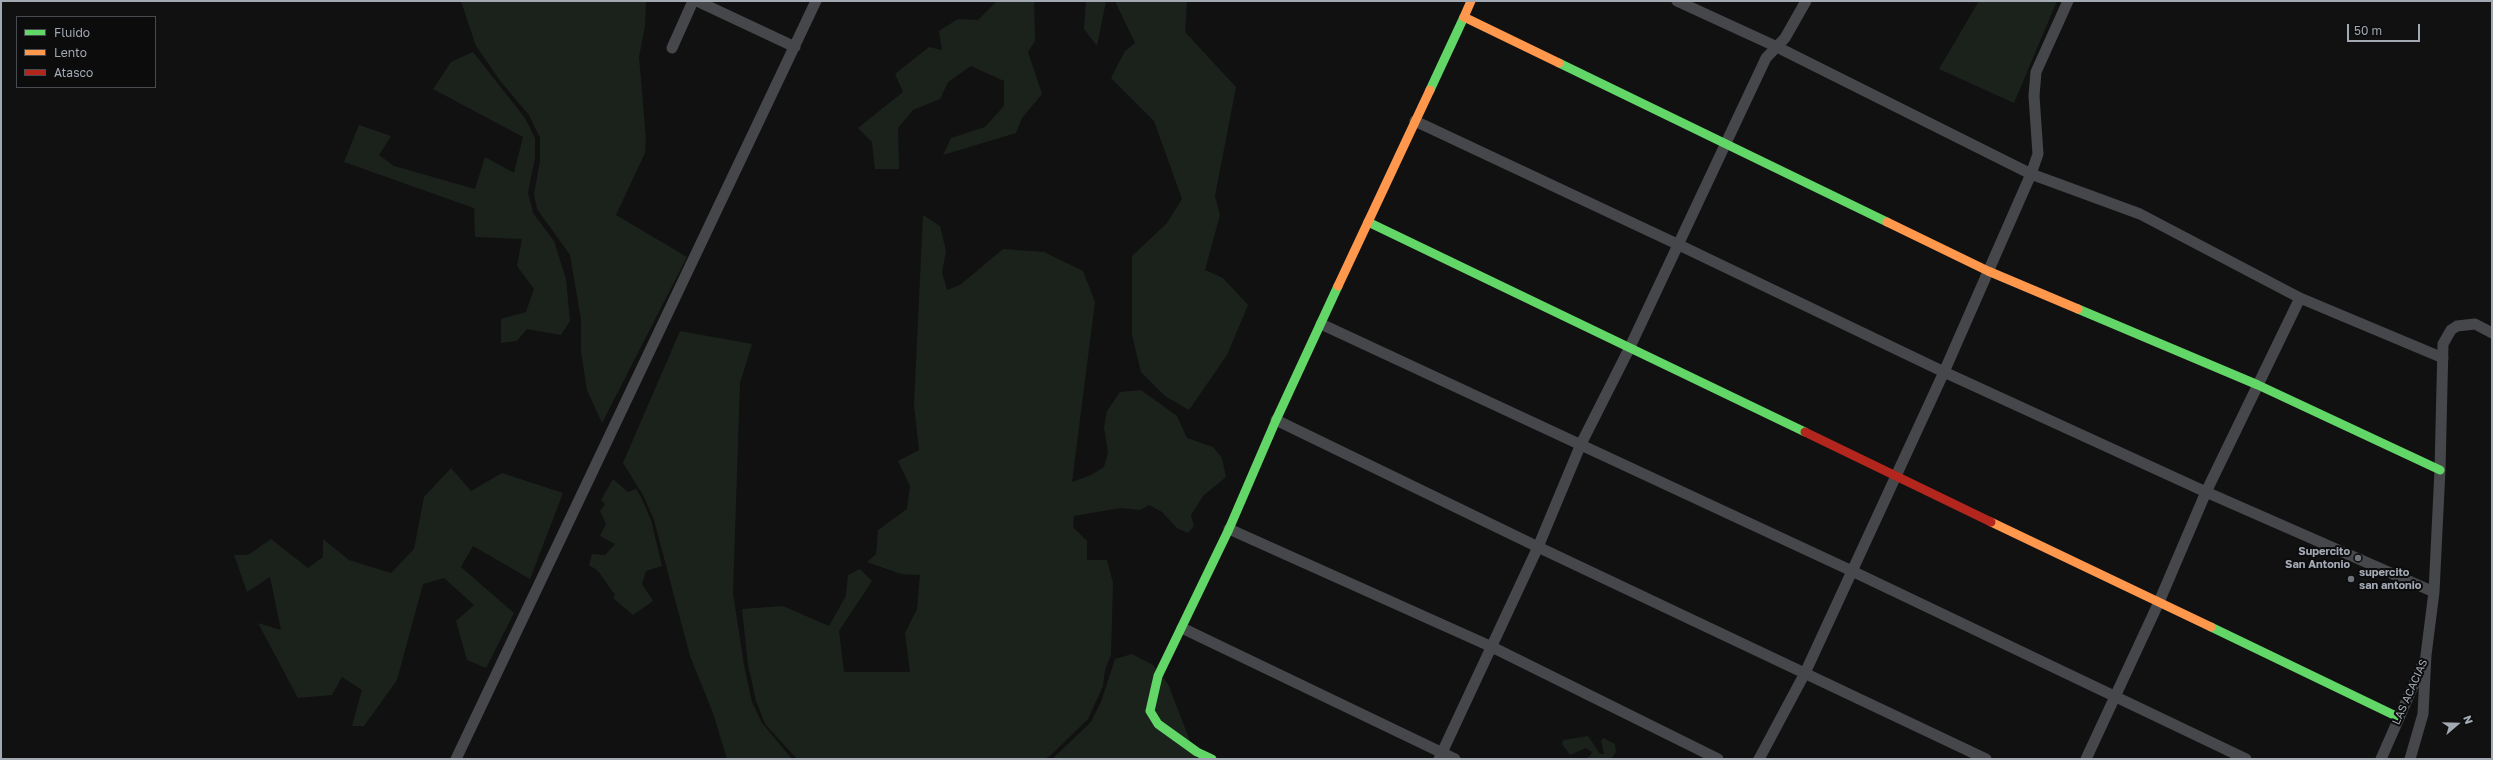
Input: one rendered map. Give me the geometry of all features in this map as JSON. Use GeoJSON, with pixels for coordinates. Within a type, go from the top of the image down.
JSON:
{"type":"FeatureCollection","features":[{"type":"Feature","properties":{"kind":"street"},"geometry":{"type":"LineString","coordinates":[[672,48],[693,1]]}},
{"type":"Feature","properties":{"kind":"street"},"geometry":{"type":"LineString","coordinates":[[697,1],[795,47]]}},
{"type":"Feature","properties":{"kind":"street"},"geometry":{"type":"LineString","coordinates":[[456,759],[816,1]]}},
{"type":"Feature","properties":{"kind":"street"},"geometry":{"type":"LineString","coordinates":[[1212,759],[1197,752],[1158,724],[1150,711],[1158,676],[1229,529],[1276,420],[1471,1]]}},
{"type":"Feature","properties":{"kind":"street"},"geometry":{"type":"LineString","coordinates":[[1677,1],[1775,46],[2031,174],[2140,214],[2300,298],[2443,358]]}},
{"type":"Feature","properties":{"kind":"street"},"geometry":{"type":"LineString","coordinates":[[1441,756],[1538,547],[1581,444],[1629,349],[1677,244],[1727,143],[1766,58],[1775,46],[1785,38],[1806,1]]}},
{"type":"Feature","properties":{"kind":"street"},"geometry":{"type":"LineString","coordinates":[[1760,759],[1805,673],[1944,372],[2031,174],[2038,154],[2034,96],[2036,72],[2068,1]]}},
{"type":"Feature","properties":{"kind":"street"},"geometry":{"type":"LineString","coordinates":[[1464,17],[1727,143],[1988,271],[2258,385],[2440,470]]}},
{"type":"Feature","properties":{"kind":"street"},"geometry":{"type":"LineString","coordinates":[[1414,121],[1677,244],[1944,372],[2206,492],[2434,592]]}},
{"type":"Feature","properties":{"kind":"street"},"geometry":{"type":"LineString","coordinates":[[1368,222],[1629,349],[2398,717]]}},
{"type":"Feature","properties":{"kind":"street"},"geometry":{"type":"LineString","coordinates":[[2086,759],[2159,602],[2206,492],[2300,298]]}},
{"type":"Feature","properties":{"kind":"street"},"geometry":{"type":"LineString","coordinates":[[1321,324],[1852,571],[2246,759]]}},
{"type":"Feature","properties":{"kind":"street"},"geometry":{"type":"LineString","coordinates":[[2426,655],[2434,592],[2440,470],[2443,344],[2450,330],[2457,326],[2475,324],[2492,333]]}},
{"type":"Feature","properties":{"kind":"street"},"geometry":{"type":"LineString","coordinates":[[1276,420],[1538,547],[1986,759]]}},
{"type":"Feature","properties":{"kind":"street"},"geometry":{"type":"LineString","coordinates":[[1229,529],[1492,647],[1718,759]]}},
{"type":"Feature","properties":{"kind":"street"},"geometry":{"type":"LineString","coordinates":[[1182,628],[1441,756],[1455,759]]}},
{"type":"Feature","properties":{"kind":"street","name":"LAS ACACIAS"},"geometry":{"type":"LineString","coordinates":[[2381,759],[2426,655]]}},
{"type":"Feature","properties":{"kind":"street","name":"LAS ACACIAS"},"geometry":{"type":"LineString","coordinates":[[2410,759],[2423,714],[2426,655]]}},
{"type":"Feature","properties":{"kind":"shaded area"},"geometry":{"type":"Polygon","coordinates":[[[461,1],[646,1],[645,26],[639,57],[646,140],[645,153],[616,215],[687,257],[602,423],[587,390],[581,352],[581,320],[570,255],[537,209],[534,194],[540,161],[540,138],[529,115],[501,82],[476,46],[461,1]]]}},
{"type":"Feature","properties":{"kind":"shaded area"},"geometry":{"type":"Polygon","coordinates":[[[997,1],[1034,1],[1035,41],[1028,52],[1042,94],[1022,118],[1016,133],[943,155],[951,138],[985,127],[1004,106],[1004,81],[971,66],[948,82],[940,99],[913,110],[898,128],[899,169],[875,169],[872,142],[858,128],[903,92],[895,74],[929,47],[942,50],[939,31],[958,19],[978,20],[997,1]]]}},
{"type":"Feature","properties":{"kind":"shaded area"},"geometry":{"type":"Polygon","coordinates":[[[1086,1],[1106,1],[1097,46],[1084,29],[1086,1]]]}},
{"type":"Feature","properties":{"kind":"shaded area"},"geometry":{"type":"Polygon","coordinates":[[[1115,1],[1187,1],[1185,32],[1236,87],[1215,196],[1220,215],[1205,270],[1223,278],[1248,305],[1227,355],[1189,410],[1165,396],[1141,372],[1132,335],[1132,256],[1167,223],[1182,199],[1154,121],[1111,78],[1125,51],[1135,43],[1115,1]]]}},
{"type":"Feature","properties":{"kind":"shaded area"},"geometry":{"type":"Polygon","coordinates":[[[1979,1],[2057,1],[2014,103],[1939,69],[1979,1]]]}},
{"type":"Feature","properties":{"kind":"shaded area"},"geometry":{"type":"Polygon","coordinates":[[[473,52],[525,118],[535,138],[535,158],[528,192],[533,213],[554,241],[566,279],[570,321],[561,335],[527,329],[517,341],[501,343],[501,319],[526,312],[534,289],[517,266],[522,239],[475,237],[474,208],[344,162],[359,125],[391,136],[379,155],[394,166],[475,189],[485,157],[514,173],[523,137],[433,89],[451,62],[473,52]]]}},
{"type":"Feature","properties":{"kind":"shaded area"},"geometry":{"type":"Polygon","coordinates":[[[923,215],[940,226],[946,251],[942,272],[947,290],[960,285],[1003,249],[1044,252],[1083,271],[1095,302],[1072,482],[1091,475],[1104,467],[1108,453],[1104,427],[1107,411],[1120,392],[1141,390],[1177,416],[1187,438],[1213,447],[1222,458],[1226,477],[1203,496],[1191,515],[1194,526],[1188,533],[1177,528],[1162,512],[1149,505],[1140,510],[1121,508],[1074,516],[1073,527],[1087,541],[1087,560],[1107,560],[1113,583],[1111,655],[1105,670],[1103,686],[1088,719],[1050,756],[1044,759],[797,759],[765,724],[756,701],[748,664],[742,609],[783,606],[829,626],[846,596],[848,575],[860,569],[872,581],[839,631],[844,672],[910,672],[905,633],[917,609],[920,575],[901,574],[867,562],[876,554],[878,530],[907,509],[910,486],[898,461],[919,450],[914,405],[923,215]]]}},
{"type":"Feature","properties":{"kind":"shaded area"},"geometry":{"type":"Polygon","coordinates":[[[680,331],[752,344],[740,383],[733,593],[744,665],[752,702],[762,723],[792,759],[727,759],[713,713],[690,656],[654,520],[643,495],[623,463],[680,331]]]}},
{"type":"Feature","properties":{"kind":"shaded area"},"geometry":{"type":"Polygon","coordinates":[[[451,468],[471,491],[502,473],[563,493],[530,579],[473,546],[461,567],[514,613],[486,668],[467,660],[456,621],[474,605],[444,578],[423,584],[397,680],[364,726],[352,726],[362,690],[342,677],[332,695],[298,698],[258,623],[281,630],[270,577],[247,592],[234,555],[248,555],[271,539],[308,568],[323,557],[323,539],[349,560],[391,573],[414,549],[424,497],[451,468]]]}},
{"type":"Feature","properties":{"kind":"shaded area"},"geometry":{"type":"Polygon","coordinates":[[[613,479],[628,492],[636,489],[641,497],[651,520],[662,566],[646,571],[642,584],[653,601],[633,615],[613,598],[615,595],[598,571],[589,565],[592,554],[605,555],[615,544],[600,536],[606,524],[600,511],[605,504],[601,500],[613,479]]]}},
{"type":"Feature","properties":{"kind":"shaded area"},"geometry":{"type":"Polygon","coordinates":[[[1132,654],[1153,665],[1168,684],[1197,759],[1052,759],[1091,722],[1101,702],[1115,659],[1132,654]]]}},
{"type":"Feature","properties":{"kind":"shaded area"},"geometry":{"type":"Polygon","coordinates":[[[1588,736],[1600,754],[1604,754],[1601,741],[1603,738],[1615,744],[1616,752],[1611,759],[1585,759],[1590,756],[1592,752],[1586,748],[1570,755],[1562,744],[1563,740],[1588,736]]]}},
{"type":"Feature","properties":{"kind":"traffic: fast"},"geometry":{"type":"LineString","coordinates":[[1430,90],[1464,17]]}},
{"type":"Feature","properties":{"kind":"traffic: fast"},"geometry":{"type":"LineString","coordinates":[[1559,63],[1887,222]]}},
{"type":"Feature","properties":{"kind":"traffic: fast"},"geometry":{"type":"LineString","coordinates":[[1368,222],[1805,432]]}},
{"type":"Feature","properties":{"kind":"traffic: fast"},"geometry":{"type":"LineString","coordinates":[[1212,759],[1197,752],[1158,724],[1150,711],[1158,676],[1229,529],[1276,420],[1338,286]]}},
{"type":"Feature","properties":{"kind":"traffic: fast"},"geometry":{"type":"LineString","coordinates":[[2078,309],[2258,385],[2440,470]]}},
{"type":"Feature","properties":{"kind":"traffic: fast"},"geometry":{"type":"LineString","coordinates":[[2211,627],[2398,717]]}},
{"type":"Feature","properties":{"kind":"traffic: slow"},"geometry":{"type":"LineString","coordinates":[[1471,1],[1464,17],[1559,63]]}},
{"type":"Feature","properties":{"kind":"traffic: slow"},"geometry":{"type":"LineString","coordinates":[[1338,286],[1430,90]]}},
{"type":"Feature","properties":{"kind":"traffic: slow"},"geometry":{"type":"LineString","coordinates":[[1887,222],[1988,271],[2078,309]]}},
{"type":"Feature","properties":{"kind":"traffic: slow"},"geometry":{"type":"LineString","coordinates":[[1991,522],[2211,627]]}},
{"type":"Feature","properties":{"kind":"traffic: jam"},"geometry":{"type":"LineString","coordinates":[[1805,432],[1991,522]]}},
{"type":"Feature","properties":{"kind":"place","name":"Supercito San Antonio"},"geometry":{"type":"Point","coordinates":[2358,558]}},
{"type":"Feature","properties":{"kind":"place","name":"supercito san antonio"},"geometry":{"type":"Point","coordinates":[2351,579]}}]}
